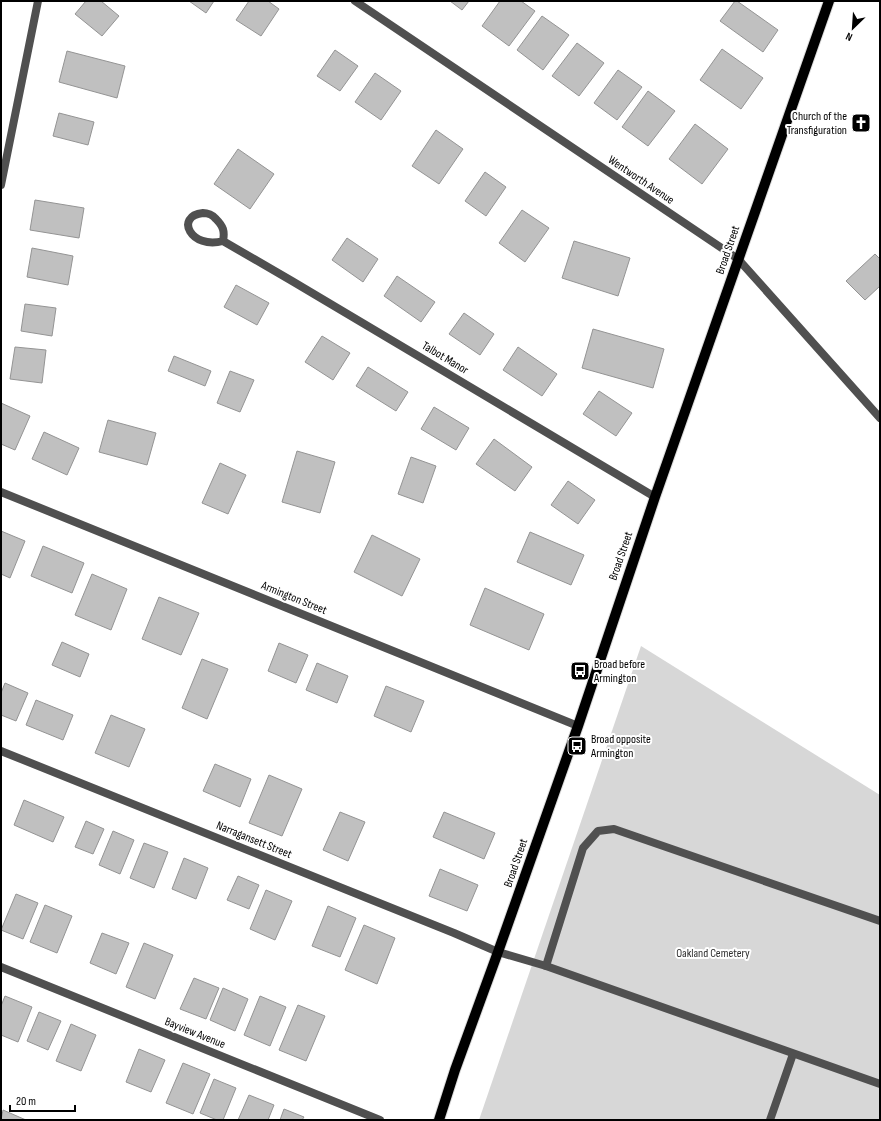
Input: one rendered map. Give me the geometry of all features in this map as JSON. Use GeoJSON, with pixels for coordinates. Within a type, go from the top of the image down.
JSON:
{"type":"FeatureCollection","features":[{"type":"Feature","properties":{"kind":"main road","name":"Broad Street"},"geometry":{"type":"LineString","coordinates":[[439,1120],[455,1070],[578,726],[655,497],[829,1]]}},
{"type":"Feature","properties":{"kind":"street"},"geometry":{"type":"LineString","coordinates":[[1,185],[38,1]]}},
{"type":"Feature","properties":{"kind":"street","name":"Wentworth Avenue"},"geometry":{"type":"LineString","coordinates":[[355,1],[738,259],[880,418]]}},
{"type":"Feature","properties":{"kind":"street"},"geometry":{"type":"LineString","coordinates":[[205,213],[214,217],[222,226],[224,234],[223,241],[210,243],[202,242],[196,239],[190,234],[188,228],[189,220],[195,215],[205,213]]}},
{"type":"Feature","properties":{"kind":"street","name":"Talbot Manor"},"geometry":{"type":"LineString","coordinates":[[223,241],[655,497]]}},
{"type":"Feature","properties":{"kind":"street","name":"Armington Street"},"geometry":{"type":"LineString","coordinates":[[1,492],[578,726]]}},
{"type":"Feature","properties":{"kind":"street","name":"Narragansett Street"},"geometry":{"type":"LineString","coordinates":[[1,751],[498,952],[546,966],[880,1084]]}},
{"type":"Feature","properties":{"kind":"street"},"geometry":{"type":"LineString","coordinates":[[546,966],[583,848],[598,831],[614,829],[880,921]]}},
{"type":"Feature","properties":{"kind":"street","name":"Bayview Avenue"},"geometry":{"type":"LineString","coordinates":[[1,967],[380,1120]]}},
{"type":"Feature","properties":{"kind":"street"},"geometry":{"type":"LineString","coordinates":[[770,1120],[793,1054]]}},
{"type":"Feature","properties":{"kind":"green space","name":"Oakland Cemetery"},"geometry":{"type":"Polygon","coordinates":[[[641,646],[880,795],[880,1120],[479,1120],[641,646]]]}},
{"type":"Feature","properties":{"kind":"building"},"geometry":{"type":"Polygon","coordinates":[[[86,1],[101,1],[119,16],[102,36],[75,14],[86,1]]]}},
{"type":"Feature","properties":{"kind":"building"},"geometry":{"type":"Polygon","coordinates":[[[189,1],[214,1],[206,13],[189,1]]]}},
{"type":"Feature","properties":{"kind":"building"},"geometry":{"type":"Polygon","coordinates":[[[249,1],[268,1],[279,9],[261,36],[236,20],[249,1]]]}},
{"type":"Feature","properties":{"kind":"building"},"geometry":{"type":"Polygon","coordinates":[[[450,1],[469,1],[462,10],[450,1]]]}},
{"type":"Feature","properties":{"kind":"building"},"geometry":{"type":"Polygon","coordinates":[[[500,1],[521,1],[535,11],[509,46],[482,26],[500,1]]]}},
{"type":"Feature","properties":{"kind":"building"},"geometry":{"type":"Polygon","coordinates":[[[735,1],[778,30],[763,52],[720,21],[735,1]]]}},
{"type":"Feature","properties":{"kind":"building"},"geometry":{"type":"Polygon","coordinates":[[[542,16],[569,35],[543,70],[517,50],[542,16]]]}},
{"type":"Feature","properties":{"kind":"building"},"geometry":{"type":"Polygon","coordinates":[[[577,43],[604,63],[579,96],[552,76],[577,43]]]}},
{"type":"Feature","properties":{"kind":"building"},"geometry":{"type":"Polygon","coordinates":[[[722,49],[763,78],[741,109],[700,80],[722,49]]]}},
{"type":"Feature","properties":{"kind":"building"},"geometry":{"type":"Polygon","coordinates":[[[335,50],[358,66],[340,91],[317,76],[335,50]]]}},
{"type":"Feature","properties":{"kind":"building"},"geometry":{"type":"Polygon","coordinates":[[[67,51],[125,66],[117,98],[59,82],[67,51]]]}},
{"type":"Feature","properties":{"kind":"building"},"geometry":{"type":"Polygon","coordinates":[[[618,70],[642,87],[617,120],[594,103],[618,70]]]}},
{"type":"Feature","properties":{"kind":"building"},"geometry":{"type":"Polygon","coordinates":[[[375,73],[401,91],[381,120],[355,102],[375,73]]]}},
{"type":"Feature","properties":{"kind":"building"},"geometry":{"type":"Polygon","coordinates":[[[648,91],[675,111],[648,146],[622,127],[648,91]]]}},
{"type":"Feature","properties":{"kind":"building"},"geometry":{"type":"Polygon","coordinates":[[[59,113],[94,122],[88,145],[53,136],[59,113]]]}},
{"type":"Feature","properties":{"kind":"building"},"geometry":{"type":"Polygon","coordinates":[[[695,124],[728,149],[702,184],[669,159],[695,124]]]}},
{"type":"Feature","properties":{"kind":"building"},"geometry":{"type":"Polygon","coordinates":[[[436,130],[463,149],[439,184],[412,166],[436,130]]]}},
{"type":"Feature","properties":{"kind":"building"},"geometry":{"type":"Polygon","coordinates":[[[238,149],[274,174],[250,209],[214,184],[238,149]]]}},
{"type":"Feature","properties":{"kind":"building"},"geometry":{"type":"Polygon","coordinates":[[[485,172],[506,187],[486,216],[465,201],[485,172]]]}},
{"type":"Feature","properties":{"kind":"building"},"geometry":{"type":"Polygon","coordinates":[[[35,200],[84,208],[79,238],[30,230],[35,200]]]}},
{"type":"Feature","properties":{"kind":"building"},"geometry":{"type":"Polygon","coordinates":[[[522,210],[549,228],[525,262],[499,243],[522,210]]]}},
{"type":"Feature","properties":{"kind":"building"},"geometry":{"type":"Polygon","coordinates":[[[347,238],[378,259],[363,282],[332,260],[347,238]]]}},
{"type":"Feature","properties":{"kind":"building"},"geometry":{"type":"Polygon","coordinates":[[[574,241],[630,258],[618,296],[562,278],[574,241]]]}},
{"type":"Feature","properties":{"kind":"building"},"geometry":{"type":"Polygon","coordinates":[[[32,248],[73,256],[68,285],[27,277],[32,248]]]}},
{"type":"Feature","properties":{"kind":"building"},"geometry":{"type":"Polygon","coordinates":[[[875,254],[880,259],[880,286],[865,300],[846,281],[875,254]]]}},
{"type":"Feature","properties":{"kind":"building"},"geometry":{"type":"Polygon","coordinates":[[[397,276],[435,302],[421,322],[384,296],[397,276]]]}},
{"type":"Feature","properties":{"kind":"building"},"geometry":{"type":"Polygon","coordinates":[[[236,285],[269,303],[257,325],[224,307],[236,285]]]}},
{"type":"Feature","properties":{"kind":"building"},"geometry":{"type":"Polygon","coordinates":[[[25,304],[56,308],[52,336],[21,331],[25,304]]]}},
{"type":"Feature","properties":{"kind":"building"},"geometry":{"type":"Polygon","coordinates":[[[464,313],[494,334],[480,355],[449,334],[464,313]]]}},
{"type":"Feature","properties":{"kind":"building"},"geometry":{"type":"Polygon","coordinates":[[[593,329],[664,349],[653,388],[582,368],[593,329]]]}},
{"type":"Feature","properties":{"kind":"building"},"geometry":{"type":"Polygon","coordinates":[[[322,336],[350,353],[333,380],[305,362],[322,336]]]}},
{"type":"Feature","properties":{"kind":"building"},"geometry":{"type":"Polygon","coordinates":[[[15,347],[46,350],[42,383],[10,379],[15,347]]]}},
{"type":"Feature","properties":{"kind":"building"},"geometry":{"type":"Polygon","coordinates":[[[518,347],[557,374],[542,396],[503,370],[518,347]]]}},
{"type":"Feature","properties":{"kind":"building"},"geometry":{"type":"Polygon","coordinates":[[[174,356],[211,371],[205,386],[168,371],[174,356]]]}},
{"type":"Feature","properties":{"kind":"building"},"geometry":{"type":"Polygon","coordinates":[[[368,367],[408,392],[396,411],[356,386],[368,367]]]}},
{"type":"Feature","properties":{"kind":"building"},"geometry":{"type":"Polygon","coordinates":[[[230,371],[254,380],[240,412],[217,403],[230,371]]]}},
{"type":"Feature","properties":{"kind":"building"},"geometry":{"type":"Polygon","coordinates":[[[599,391],[632,413],[616,436],[583,414],[599,391]]]}},
{"type":"Feature","properties":{"kind":"building"},"geometry":{"type":"Polygon","coordinates":[[[1,403],[30,416],[15,450],[1,444],[1,403]]]}},
{"type":"Feature","properties":{"kind":"building"},"geometry":{"type":"Polygon","coordinates":[[[434,407],[469,428],[456,450],[421,429],[434,407]]]}},
{"type":"Feature","properties":{"kind":"building"},"geometry":{"type":"Polygon","coordinates":[[[108,420],[156,433],[147,465],[99,452],[108,420]]]}},
{"type":"Feature","properties":{"kind":"building"},"geometry":{"type":"Polygon","coordinates":[[[44,432],[79,448],[67,475],[32,459],[44,432]]]}},
{"type":"Feature","properties":{"kind":"building"},"geometry":{"type":"Polygon","coordinates":[[[494,439],[532,467],[515,491],[476,464],[494,439]]]}},
{"type":"Feature","properties":{"kind":"building"},"geometry":{"type":"Polygon","coordinates":[[[297,451],[335,462],[320,513],[282,502],[297,451]]]}},
{"type":"Feature","properties":{"kind":"building"},"geometry":{"type":"Polygon","coordinates":[[[411,457],[436,466],[423,503],[398,494],[411,457]]]}},
{"type":"Feature","properties":{"kind":"building"},"geometry":{"type":"Polygon","coordinates":[[[220,463],[246,475],[228,514],[202,503],[220,463]]]}},
{"type":"Feature","properties":{"kind":"building"},"geometry":{"type":"Polygon","coordinates":[[[568,481],[595,500],[578,524],[551,505],[568,481]]]}},
{"type":"Feature","properties":{"kind":"building"},"geometry":{"type":"Polygon","coordinates":[[[1,531],[25,541],[10,578],[1,574],[1,531]]]}},
{"type":"Feature","properties":{"kind":"building"},"geometry":{"type":"Polygon","coordinates":[[[530,532],[584,555],[571,585],[517,562],[530,532]]]}},
{"type":"Feature","properties":{"kind":"building"},"geometry":{"type":"Polygon","coordinates":[[[372,535],[420,559],[402,596],[354,572],[372,535]]]}},
{"type":"Feature","properties":{"kind":"building"},"geometry":{"type":"Polygon","coordinates":[[[43,546],[84,563],[72,593],[31,576],[43,546]]]}},
{"type":"Feature","properties":{"kind":"building"},"geometry":{"type":"Polygon","coordinates":[[[92,574],[127,589],[111,630],[75,615],[92,574]]]}},
{"type":"Feature","properties":{"kind":"building"},"geometry":{"type":"Polygon","coordinates":[[[485,588],[544,614],[529,650],[470,625],[485,588]]]}},
{"type":"Feature","properties":{"kind":"building"},"geometry":{"type":"Polygon","coordinates":[[[159,597],[199,613],[181,655],[142,639],[159,597]]]}},
{"type":"Feature","properties":{"kind":"building"},"geometry":{"type":"Polygon","coordinates":[[[62,642],[89,654],[80,677],[52,665],[62,642]]]}},
{"type":"Feature","properties":{"kind":"building"},"geometry":{"type":"Polygon","coordinates":[[[279,643],[308,655],[296,683],[268,671],[279,643]]]}},
{"type":"Feature","properties":{"kind":"building"},"geometry":{"type":"Polygon","coordinates":[[[202,659],[228,669],[207,719],[182,708],[202,659]]]}},
{"type":"Feature","properties":{"kind":"building"},"geometry":{"type":"Polygon","coordinates":[[[317,663],[348,676],[337,703],[306,690],[317,663]]]}},
{"type":"Feature","properties":{"kind":"building"},"geometry":{"type":"Polygon","coordinates":[[[5,683],[28,693],[16,721],[1,715],[1,693],[5,683]]]}},
{"type":"Feature","properties":{"kind":"building"},"geometry":{"type":"Polygon","coordinates":[[[386,686],[424,701],[411,732],[374,716],[386,686]]]}},
{"type":"Feature","properties":{"kind":"building"},"geometry":{"type":"Polygon","coordinates":[[[36,700],[73,715],[63,740],[26,725],[36,700]]]}},
{"type":"Feature","properties":{"kind":"building"},"geometry":{"type":"Polygon","coordinates":[[[111,715],[145,729],[129,767],[95,753],[111,715]]]}},
{"type":"Feature","properties":{"kind":"building"},"geometry":{"type":"Polygon","coordinates":[[[215,764],[251,779],[240,807],[203,791],[215,764]]]}},
{"type":"Feature","properties":{"kind":"building"},"geometry":{"type":"Polygon","coordinates":[[[269,775],[302,789],[282,836],[249,823],[269,775]]]}},
{"type":"Feature","properties":{"kind":"building"},"geometry":{"type":"Polygon","coordinates":[[[24,800],[64,817],[53,842],[14,825],[24,800]]]}},
{"type":"Feature","properties":{"kind":"building"},"geometry":{"type":"Polygon","coordinates":[[[340,812],[365,822],[348,861],[323,850],[340,812]]]}},
{"type":"Feature","properties":{"kind":"building"},"geometry":{"type":"Polygon","coordinates":[[[444,812],[495,833],[484,859],[433,837],[444,812]]]}},
{"type":"Feature","properties":{"kind":"building"},"geometry":{"type":"Polygon","coordinates":[[[86,821],[104,829],[93,854],[75,847],[86,821]]]}},
{"type":"Feature","properties":{"kind":"building"},"geometry":{"type":"Polygon","coordinates":[[[113,831],[134,840],[120,874],[99,865],[113,831]]]}},
{"type":"Feature","properties":{"kind":"building"},"geometry":{"type":"Polygon","coordinates":[[[144,843],[168,852],[154,888],[130,878],[144,843]]]}},
{"type":"Feature","properties":{"kind":"building"},"geometry":{"type":"Polygon","coordinates":[[[184,858],[208,868],[196,899],[172,889],[184,858]]]}},
{"type":"Feature","properties":{"kind":"building"},"geometry":{"type":"Polygon","coordinates":[[[440,869],[478,885],[467,911],[429,896],[440,869]]]}},
{"type":"Feature","properties":{"kind":"building"},"geometry":{"type":"Polygon","coordinates":[[[238,876],[259,885],[249,909],[227,900],[238,876]]]}},
{"type":"Feature","properties":{"kind":"building"},"geometry":{"type":"Polygon","coordinates":[[[266,890],[292,901],[275,940],[250,929],[266,890]]]}},
{"type":"Feature","properties":{"kind":"building"},"geometry":{"type":"Polygon","coordinates":[[[16,894],[38,903],[23,939],[1,930],[16,894]]]}},
{"type":"Feature","properties":{"kind":"building"},"geometry":{"type":"Polygon","coordinates":[[[45,905],[72,916],[57,953],[30,942],[45,905]]]}},
{"type":"Feature","properties":{"kind":"building"},"geometry":{"type":"Polygon","coordinates":[[[328,906],[356,918],[340,957],[312,946],[328,906]]]}},
{"type":"Feature","properties":{"kind":"building"},"geometry":{"type":"Polygon","coordinates":[[[364,925],[395,938],[377,984],[345,970],[364,925]]]}},
{"type":"Feature","properties":{"kind":"building"},"geometry":{"type":"Polygon","coordinates":[[[102,933],[129,943],[116,974],[90,963],[102,933]]]}},
{"type":"Feature","properties":{"kind":"building"},"geometry":{"type":"Polygon","coordinates":[[[144,943],[173,955],[155,999],[126,987],[144,943]]]}},
{"type":"Feature","properties":{"kind":"building"},"geometry":{"type":"Polygon","coordinates":[[[194,978],[219,988],[206,1019],[180,1009],[194,978]]]}},
{"type":"Feature","properties":{"kind":"building"},"geometry":{"type":"Polygon","coordinates":[[[223,988],[248,999],[235,1031],[210,1020],[223,988]]]}},
{"type":"Feature","properties":{"kind":"building"},"geometry":{"type":"Polygon","coordinates":[[[5,996],[32,1007],[18,1042],[1,1035],[1,1006],[5,996]]]}},
{"type":"Feature","properties":{"kind":"building"},"geometry":{"type":"Polygon","coordinates":[[[260,996],[286,1007],[270,1046],[244,1035],[260,996]]]}},
{"type":"Feature","properties":{"kind":"building"},"geometry":{"type":"Polygon","coordinates":[[[298,1005],[325,1016],[306,1061],[279,1050],[298,1005]]]}},
{"type":"Feature","properties":{"kind":"building"},"geometry":{"type":"Polygon","coordinates":[[[39,1012],[61,1021],[48,1050],[27,1041],[39,1012]]]}},
{"type":"Feature","properties":{"kind":"building"},"geometry":{"type":"Polygon","coordinates":[[[71,1024],[96,1035],[81,1071],[56,1061],[71,1024]]]}},
{"type":"Feature","properties":{"kind":"building"},"geometry":{"type":"Polygon","coordinates":[[[139,1049],[165,1060],[151,1092],[126,1082],[139,1049]]]}},
{"type":"Feature","properties":{"kind":"building"},"geometry":{"type":"Polygon","coordinates":[[[183,1063],[210,1074],[193,1114],[166,1103],[183,1063]]]}},
{"type":"Feature","properties":{"kind":"building"},"geometry":{"type":"Polygon","coordinates":[[[214,1079],[236,1088],[223,1120],[217,1120],[200,1113],[214,1079]]]}},
{"type":"Feature","properties":{"kind":"building"},"geometry":{"type":"Polygon","coordinates":[[[249,1095],[274,1105],[268,1120],[238,1120],[249,1095]]]}},
{"type":"Feature","properties":{"kind":"building"},"geometry":{"type":"Polygon","coordinates":[[[284,1109],[304,1117],[302,1120],[280,1120],[284,1109]]]}},
{"type":"Feature","properties":{"kind":"building"},"geometry":{"type":"Polygon","coordinates":[[[3,1110],[26,1120],[1,1120],[3,1110]]]}},
{"type":"Feature","properties":{"kind":"place","name":"Church of the Transfiguration"},"geometry":{"type":"Point","coordinates":[861,123]}},
{"type":"Feature","properties":{"kind":"place","name":"Broad before Armington"},"geometry":{"type":"Point","coordinates":[580,671]}},
{"type":"Feature","properties":{"kind":"place","name":"Broad opposite Armington"},"geometry":{"type":"Point","coordinates":[577,746]}}]}
